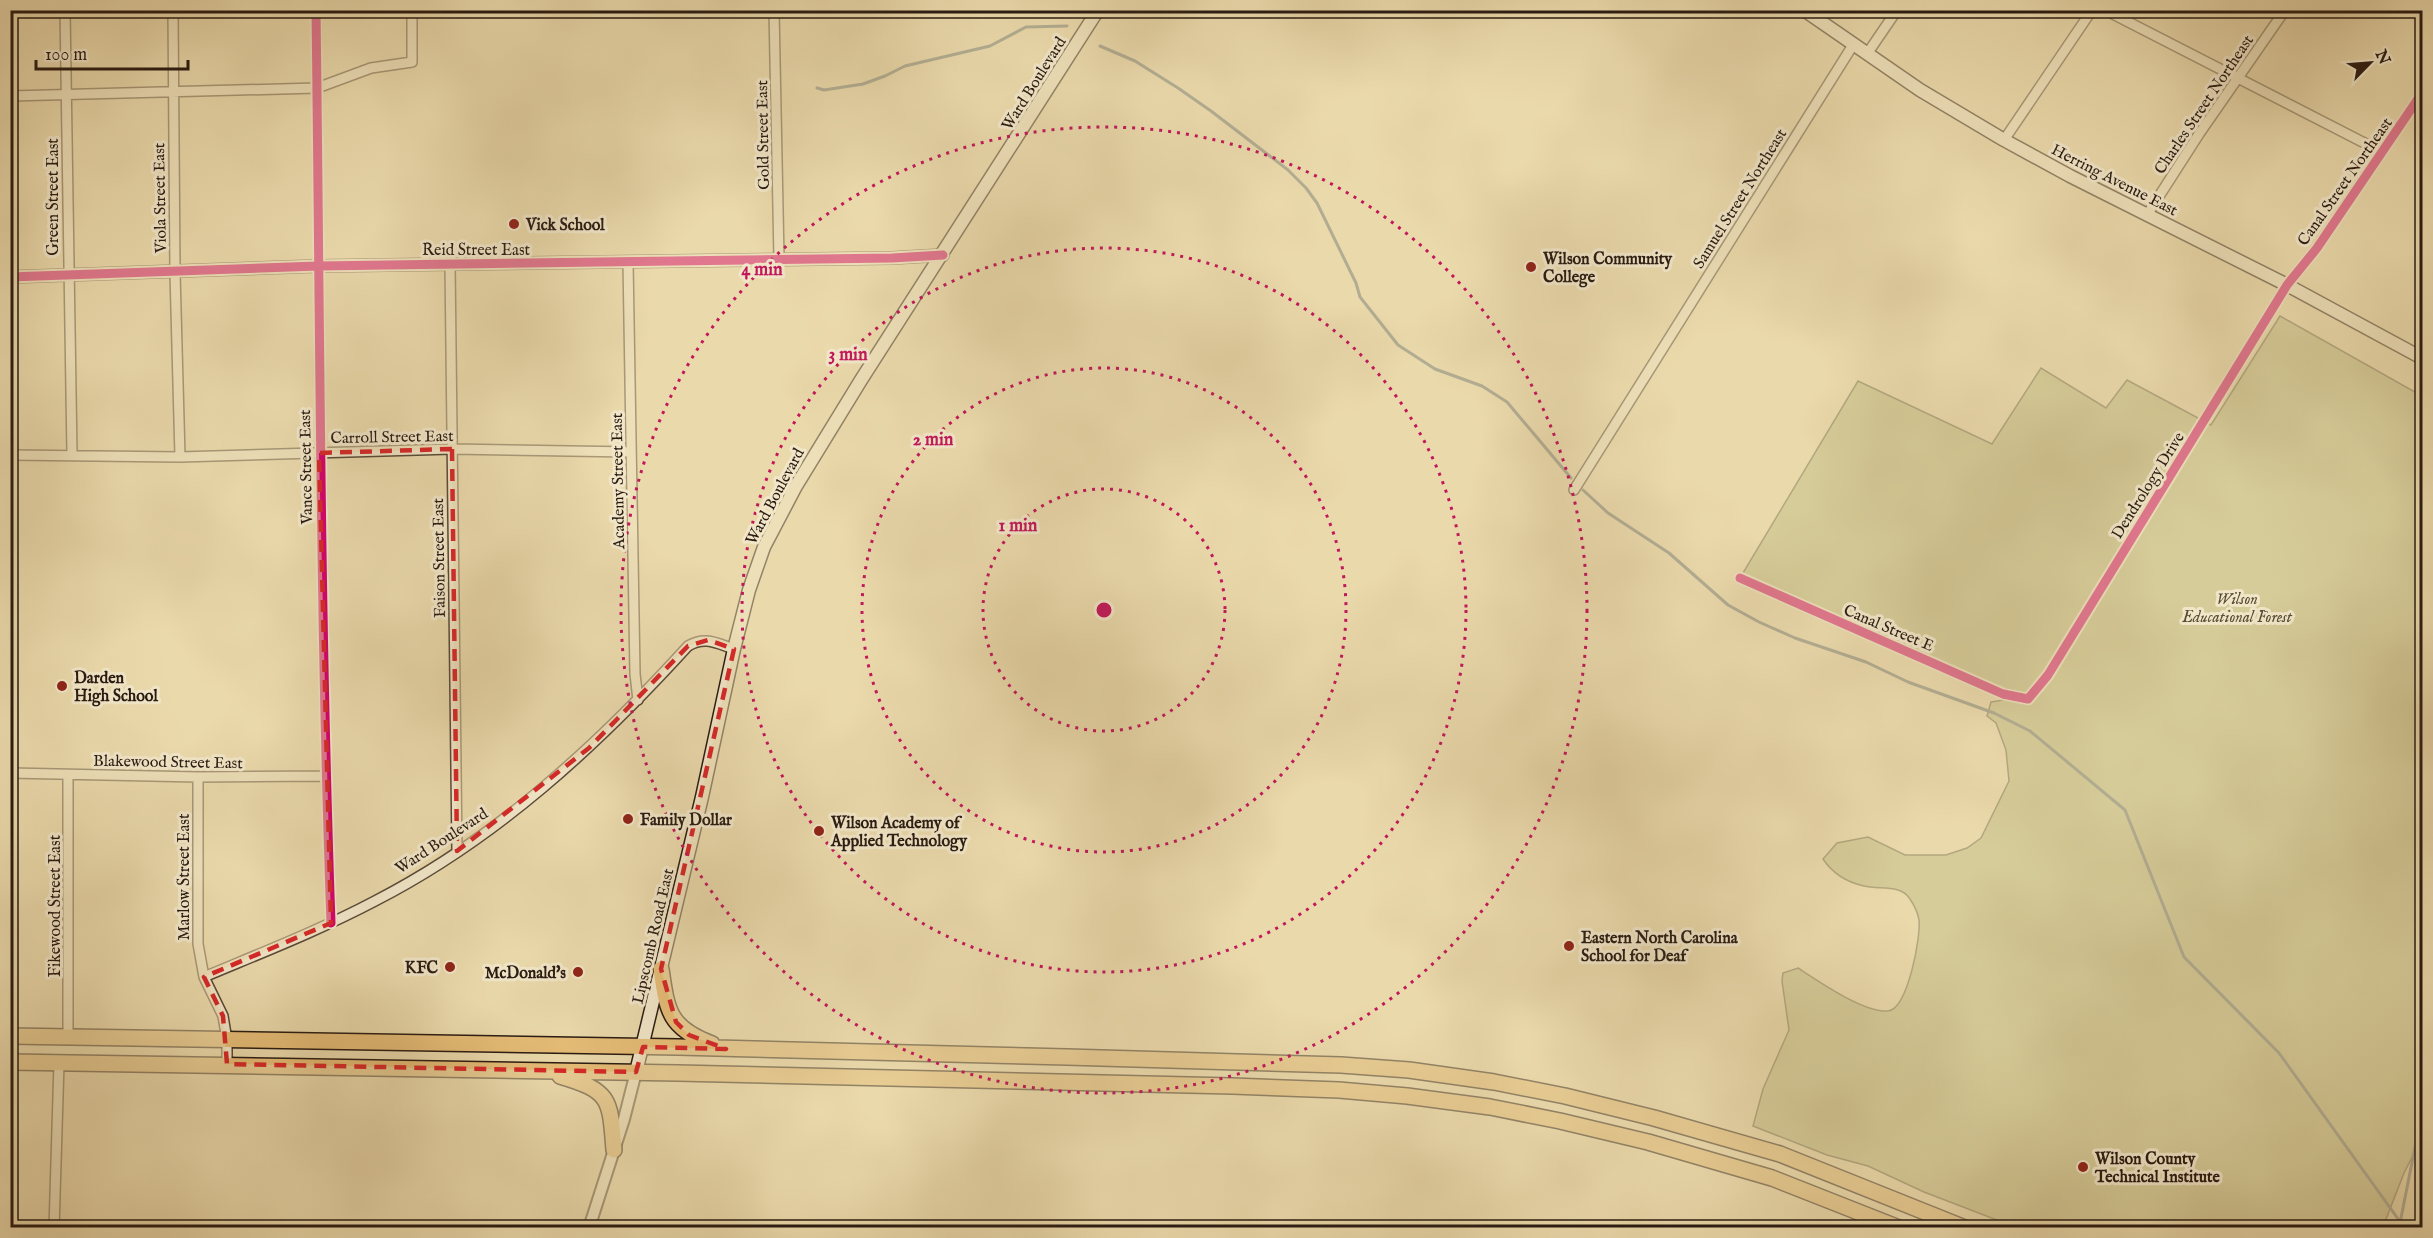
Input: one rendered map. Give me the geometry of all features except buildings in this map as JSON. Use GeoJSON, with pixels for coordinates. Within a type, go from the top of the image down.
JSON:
{"type":"FeatureCollection","features":[{"type":"Feature","properties":{"kind":"highway"},"geometry":{"type":"LineString","coordinates":[[661,969],[665,994],[676,1022],[689,1035],[726,1049]]}},
{"type":"Feature","properties":{"kind":"highway"},"geometry":{"type":"LineString","coordinates":[[10,1036],[726,1049],[1341,1065],[1409,1070],[1494,1082],[1565,1096],[1654,1118],[1780,1154],[1965,1227]]}},
{"type":"Feature","properties":{"kind":"highway"},"geometry":{"type":"LineString","coordinates":[[10,1062],[636,1072],[1339,1090],[1490,1107],[1560,1120],[1648,1142],[1772,1178],[1899,1227]]}},
{"type":"Feature","properties":{"kind":"highway"},"geometry":{"type":"LineString","coordinates":[[539,1071],[585,1084],[600,1093],[607,1101],[612,1115],[614,1150]]}},
{"type":"Feature","properties":{"kind":"main road","name":"Ward Boulevard"},"geometry":{"type":"LineString","coordinates":[[734,649],[748,590],[764,547],[796,486],[1098,10]]}},
{"type":"Feature","properties":{"kind":"main road","name":"Herring Avenue East"},"geometry":{"type":"LineString","coordinates":[[1804,10],[1920,90],[2004,140],[2287,285],[2422,358]]}},
{"type":"Feature","properties":{"kind":"main road","name":"Lipscomb Road East"},"geometry":{"type":"LineString","coordinates":[[636,1072],[734,649]]}},
{"type":"Feature","properties":{"kind":"street","name":"Green Street East"},"geometry":{"type":"LineString","coordinates":[[65,10],[72,455]]}},
{"type":"Feature","properties":{"kind":"street","name":"Viola Street East"},"geometry":{"type":"LineString","coordinates":[[174,10],[175,273],[180,457]]}},
{"type":"Feature","properties":{"kind":"street","name":"Vance Street East"},"geometry":{"type":"LineString","coordinates":[[316,10],[319,453],[325,776],[331,923]]}},
{"type":"Feature","properties":{"kind":"street"},"geometry":{"type":"LineString","coordinates":[[10,96],[317,88],[371,68],[412,62],[412,10]]}},
{"type":"Feature","properties":{"kind":"street","name":"Gold Street East"},"geometry":{"type":"LineString","coordinates":[[774,10],[779,259]]}},
{"type":"Feature","properties":{"kind":"street"},"geometry":{"type":"LineString","coordinates":[[1867,54],[1897,10]]}},
{"type":"Feature","properties":{"kind":"street"},"geometry":{"type":"LineString","coordinates":[[2004,140],[2092,10]]}},
{"type":"Feature","properties":{"kind":"street"},"geometry":{"type":"LineString","coordinates":[[2105,10],[2382,152]]}},
{"type":"Feature","properties":{"kind":"street","name":"Charles Street Northeast"},"geometry":{"type":"LineString","coordinates":[[2147,215],[2199,134],[2239,80],[2285,10]]}},
{"type":"Feature","properties":{"kind":"street","name":"Samuel Street Northeast"},"geometry":{"type":"LineString","coordinates":[[1574,490],[1853,45]]}},
{"type":"Feature","properties":{"kind":"street","name":"Canal Street Northeast"},"geometry":{"type":"LineString","coordinates":[[2287,285],[2317,248],[2422,93]]}},
{"type":"Feature","properties":{"kind":"street","name":"Reid Street East"},"geometry":{"type":"LineString","coordinates":[[10,277],[68,277],[318,266],[892,258],[943,255]]}},
{"type":"Feature","properties":{"kind":"street","name":"Academy Street East"},"geometry":{"type":"LineString","coordinates":[[628,262],[635,674],[638,700]]}},
{"type":"Feature","properties":{"kind":"street","name":"Faison Street East"},"geometry":{"type":"LineString","coordinates":[[450,264],[457,852]]}},
{"type":"Feature","properties":{"kind":"street","name":"Dendrology Drive"},"geometry":{"type":"LineString","coordinates":[[2028,699],[2048,675],[2287,285]]}},
{"type":"Feature","properties":{"kind":"street","name":"Carroll Street East"},"geometry":{"type":"LineString","coordinates":[[10,455],[180,457],[452,449],[631,452]]}},
{"type":"Feature","properties":{"kind":"street","name":"Canal Street E"},"geometry":{"type":"LineString","coordinates":[[1740,578],[2003,694],[2028,699]]}},
{"type":"Feature","properties":{"kind":"street","name":"Ward Boulevard"},"geometry":{"type":"LineString","coordinates":[[204,977],[331,923],[377,900],[457,852],[531,798],[589,748],[688,646],[698,640],[708,640],[734,649]]}},
{"type":"Feature","properties":{"kind":"street","name":"Blakewood Street East"},"geometry":{"type":"LineString","coordinates":[[10,773],[198,777],[325,776]]}},
{"type":"Feature","properties":{"kind":"street","name":"Fikewood Street East"},"geometry":{"type":"LineString","coordinates":[[68,775],[68,1037]]}},
{"type":"Feature","properties":{"kind":"street","name":"Marlow Street East"},"geometry":{"type":"LineString","coordinates":[[198,777],[198,944],[204,977],[223,1016],[227,1040],[227,1064]]}},
{"type":"Feature","properties":{"kind":"street"},"geometry":{"type":"LineString","coordinates":[[54,1227],[59,1063]]}},
{"type":"Feature","properties":{"kind":"street","name":"Lipscomb Road East"},"geometry":{"type":"LineString","coordinates":[[589,1227],[636,1072]]}},
{"type":"Feature","properties":{"kind":"highlighted area"},"geometry":{"type":"Polygon","coordinates":[[[452,449],[457,851],[589,748],[688,646],[708,640],[734,649],[661,969],[676,1022],[689,1035],[726,1049],[643,1047],[636,1072],[227,1064],[223,1016],[204,977],[331,923],[319,453],[452,449]]]}},
{"type":"Feature","properties":{"kind":"green space","name":"Wilson Educational Forest"},"geometry":{"type":"Polygon","coordinates":[[[2280,316],[2422,396],[2422,1138],[2404,1173],[2383,1227],[2015,1227],[1924,1192],[1868,1166],[1827,1155],[1753,1126],[1763,1089],[1789,1030],[1782,981],[1783,973],[1798,968],[1854,1002],[1888,1011],[1895,1007],[1902,998],[1912,971],[1918,941],[1919,920],[1910,899],[1906,894],[1895,889],[1864,886],[1846,880],[1831,869],[1823,859],[1837,843],[1868,837],[1905,855],[1946,855],[1967,848],[1981,838],[2009,781],[2006,750],[1996,723],[1987,716],[1991,702],[2004,700],[1740,578],[1858,381],[1992,444],[2041,368],[2106,408],[2127,380],[2211,425],[2280,316]]]}},
{"type":"Feature","properties":{"kind":"waterway"},"geometry":{"type":"LineString","coordinates":[[817,88],[824,90],[863,84],[905,66],[990,46],[1026,27],[1067,26]]}},
{"type":"Feature","properties":{"kind":"waterway"},"geometry":{"type":"LineString","coordinates":[[1100,46],[1135,61],[1178,88],[1288,170],[1317,203],[1356,283],[1360,297],[1398,345],[1435,369],[1482,386],[1507,402],[1571,478]]}},
{"type":"Feature","properties":{"kind":"waterway"},"geometry":{"type":"LineString","coordinates":[[1583,490],[1608,513],[1669,553],[1728,605],[1795,638],[1866,662],[1908,682],[1994,713],[2030,731],[2125,810],[2184,957],[2279,1053],[2401,1223]]}},
{"type":"Feature","properties":{"kind":"waterway"},"geometry":{"type":"LineString","coordinates":[[2399,1228],[2422,1112]]}},
{"type":"Feature","properties":{"kind":"cycle path"},"geometry":{"type":"LineString","coordinates":[[316,10],[322,581],[331,923]]}},
{"type":"Feature","properties":{"kind":"cycle path"},"geometry":{"type":"LineString","coordinates":[[1740,578],[2003,694],[2028,699],[2048,675],[2287,285],[2317,248],[2422,93]]}},
{"type":"Feature","properties":{"kind":"cycle path"},"geometry":{"type":"LineString","coordinates":[[10,277],[318,266],[892,258],[943,255]]}},
{"type":"Feature","properties":{"kind":"place","name":"Vick School"},"geometry":{"type":"Point","coordinates":[514,224]}},
{"type":"Feature","properties":{"kind":"place","name":"Wilson Community College"},"geometry":{"type":"Point","coordinates":[1531,267]}},
{"type":"Feature","properties":{"kind":"place","name":"Darden High School"},"geometry":{"type":"Point","coordinates":[62,686]}},
{"type":"Feature","properties":{"kind":"place","name":"Family Dollar"},"geometry":{"type":"Point","coordinates":[628,819]}},
{"type":"Feature","properties":{"kind":"place","name":"Wilson Academy of Applied Technology"},"geometry":{"type":"Point","coordinates":[819,831]}},
{"type":"Feature","properties":{"kind":"place","name":"Eastern North Carolina School for Deaf"},"geometry":{"type":"Point","coordinates":[1569,946]}},
{"type":"Feature","properties":{"kind":"place","name":"KFC"},"geometry":{"type":"Point","coordinates":[450,967]}},
{"type":"Feature","properties":{"kind":"place","name":"McDonald's"},"geometry":{"type":"Point","coordinates":[578,972]}},
{"type":"Feature","properties":{"kind":"place","name":"Wilson County Technical Institute"},"geometry":{"type":"Point","coordinates":[2083,1167]}}]}
